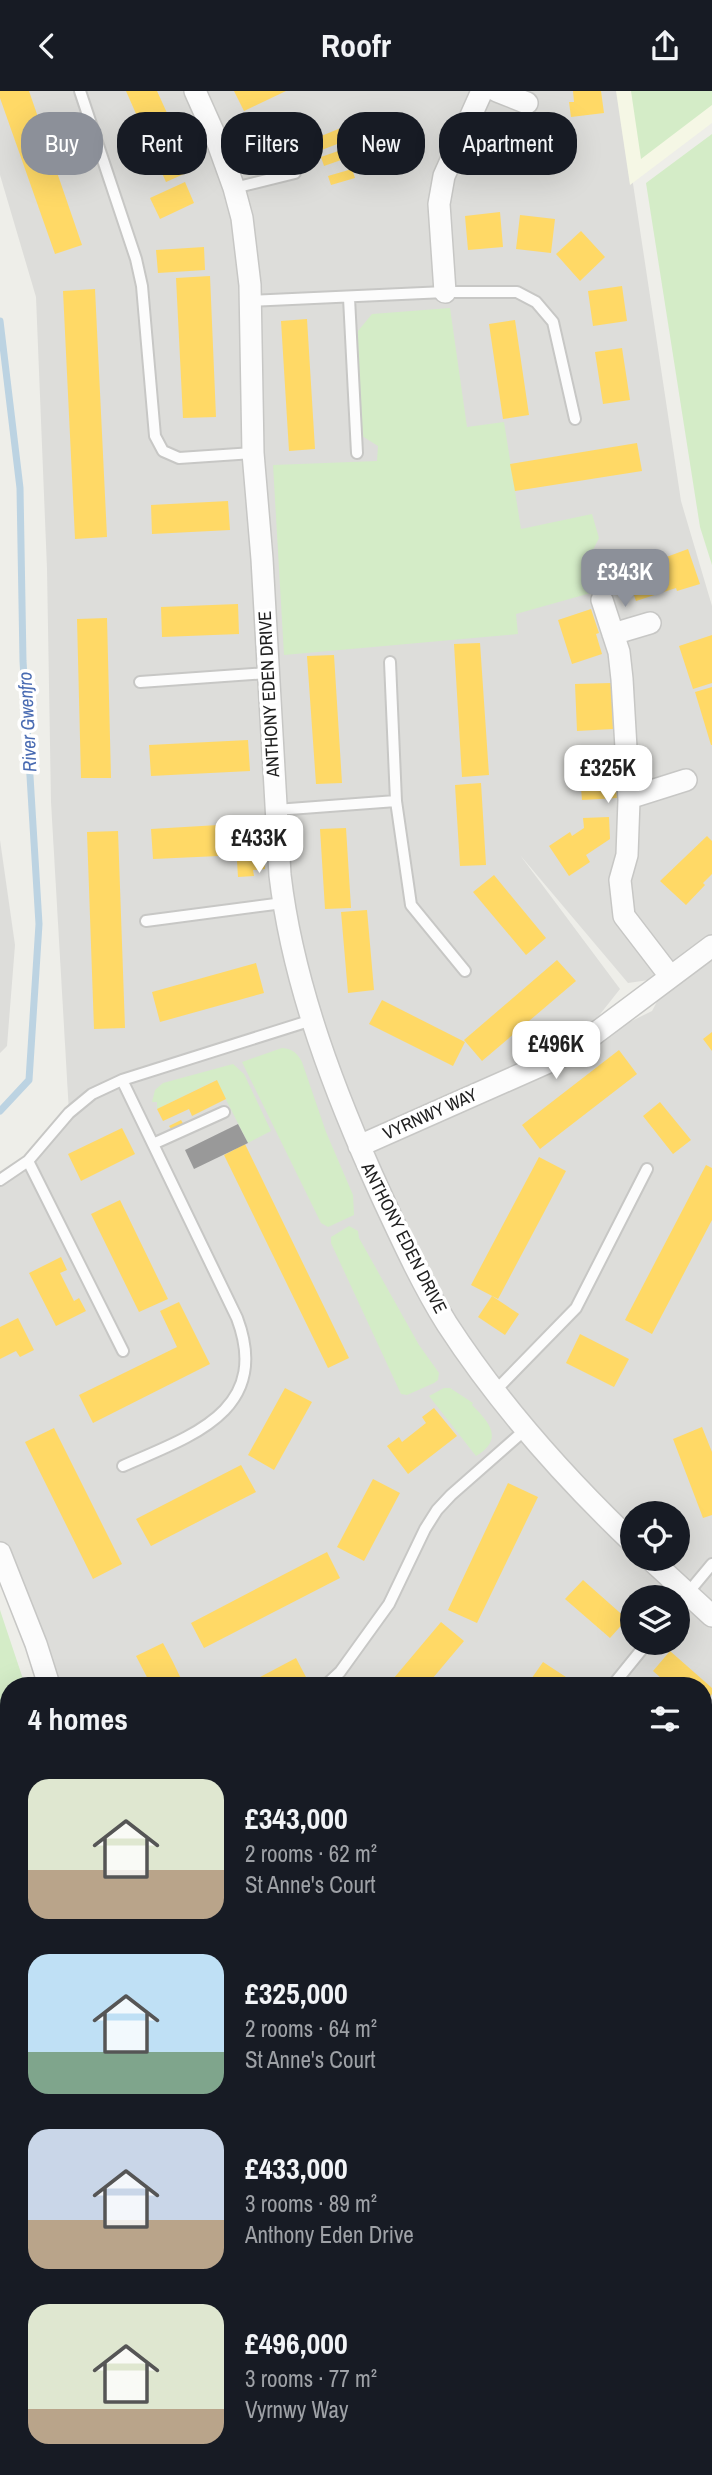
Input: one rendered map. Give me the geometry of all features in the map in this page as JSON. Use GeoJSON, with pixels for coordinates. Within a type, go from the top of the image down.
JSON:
{"type":"FeatureCollection","features":[{"type":"Feature","properties":{"kind":"street","name":"ANTHONY EDEN DRIVE"},"geometry":{"type":"LineString","coordinates":[[195,91],[216,138],[242,218],[251,301],[253,453],[283,903],[312,1020],[359,1146],[400,1237],[447,1324],[527,1429],[589,1500],[620,1530]]}},
{"type":"Feature","properties":{"kind":"street"},"geometry":{"type":"LineString","coordinates":[[445,292],[439,204],[444,176],[482,91]]}},
{"type":"Feature","properties":{"kind":"street"},"geometry":{"type":"LineString","coordinates":[[497,91],[527,103]]}},
{"type":"Feature","properties":{"kind":"street"},"geometry":{"type":"LineString","coordinates":[[602,600],[619,652],[622,679],[629,798],[626,855],[620,880],[624,916],[670,976]]}},
{"type":"Feature","properties":{"kind":"street"},"geometry":{"type":"LineString","coordinates":[[613,634],[650,623]]}},
{"type":"Feature","properties":{"kind":"street"},"geometry":{"type":"LineString","coordinates":[[629,798],[686,780]]}},
{"type":"Feature","properties":{"kind":"street","name":"VYRNWY WAY"},"geometry":{"type":"LineString","coordinates":[[359,1146],[569,1052],[712,946]]}},
{"type":"Feature","properties":{"kind":"street"},"geometry":{"type":"LineString","coordinates":[[0,1553],[46,1677]]}},
{"type":"Feature","properties":{"kind":"street"},"geometry":{"type":"LineString","coordinates":[[659,1571],[670,1585]]}},
{"type":"Feature","properties":{"kind":"street"},"geometry":{"type":"LineString","coordinates":[[690,1604],[712,1616]]}},
{"type":"Feature","properties":{"kind":"lane"},"geometry":{"type":"LineString","coordinates":[[80,91],[136,259],[142,286],[155,436],[163,451],[178,458],[253,453]]}},
{"type":"Feature","properties":{"kind":"lane"},"geometry":{"type":"LineString","coordinates":[[234,188],[287,175]]}},
{"type":"Feature","properties":{"kind":"lane"},"geometry":{"type":"LineString","coordinates":[[251,301],[445,292],[517,292],[536,302],[553,322],[575,419]]}},
{"type":"Feature","properties":{"kind":"lane"},"geometry":{"type":"LineString","coordinates":[[349,298],[357,453]]}},
{"type":"Feature","properties":{"kind":"lane"},"geometry":{"type":"LineString","coordinates":[[390,662],[396,801],[411,905],[465,971]]}},
{"type":"Feature","properties":{"kind":"lane"},"geometry":{"type":"LineString","coordinates":[[140,682],[267,673]]}},
{"type":"Feature","properties":{"kind":"lane"},"geometry":{"type":"LineString","coordinates":[[276,810],[396,801]]}},
{"type":"Feature","properties":{"kind":"lane"},"geometry":{"type":"LineString","coordinates":[[146,921],[283,903]]}},
{"type":"Feature","properties":{"kind":"lane"},"geometry":{"type":"LineString","coordinates":[[0,1180],[28,1161],[69,1113],[93,1094],[122,1080],[312,1020]]}},
{"type":"Feature","properties":{"kind":"lane"},"geometry":{"type":"LineString","coordinates":[[122,1080],[237,1318],[245,1340],[247,1361],[242,1381],[232,1402],[217,1418],[200,1432],[122,1467]]}},
{"type":"Feature","properties":{"kind":"lane"},"geometry":{"type":"LineString","coordinates":[[153,1144],[224,1112]]}},
{"type":"Feature","properties":{"kind":"lane"},"geometry":{"type":"LineString","coordinates":[[28,1161],[123,1351]]}},
{"type":"Feature","properties":{"kind":"lane"},"geometry":{"type":"LineString","coordinates":[[496,1390],[576,1308],[647,1169]]}},
{"type":"Feature","properties":{"kind":"lane"},"geometry":{"type":"LineString","coordinates":[[335,1677],[389,1604],[437,1510],[527,1429]]}},
{"type":"Feature","properties":{"kind":"lane"},"geometry":{"type":"LineString","coordinates":[[690,1590],[712,1564]]}},
{"type":"Feature","properties":{"kind":"lane"},"geometry":{"type":"LineString","coordinates":[[619,1677],[637,1655]]}},
{"type":"Feature","properties":{"kind":"shaded area"},"geometry":{"type":"Polygon","coordinates":[[[0,91],[619,91],[681,501],[712,606],[712,1677],[46,1677],[0,1553],[0,1180],[28,1161],[69,1113],[51,802],[47,569],[36,297],[0,175],[0,91]],[[520,855],[620,989],[571,1051],[652,1011],[670,977],[628,983],[520,855]]]}},
{"type":"Feature","properties":{"kind":"shaded area"},"geometry":{"type":"Polygon","coordinates":[[[616,91],[712,91],[712,123],[630,185],[616,91]]]}},
{"type":"Feature","properties":{"kind":"shaded area"},"geometry":{"type":"Polygon","coordinates":[[[0,840],[15,945],[7,1046],[0,1053],[0,840]]]}},
{"type":"Feature","properties":{"kind":"green space"},"geometry":{"type":"Polygon","coordinates":[[[631,91],[712,91],[712,105],[641,159],[631,91]]]}},
{"type":"Feature","properties":{"kind":"green space"},"geometry":{"type":"Polygon","coordinates":[[[712,134],[712,565],[700,527],[646,183],[712,134]]]}},
{"type":"Feature","properties":{"kind":"green space"},"geometry":{"type":"Polygon","coordinates":[[[450,308],[467,427],[504,422],[521,529],[592,514],[599,538],[592,552],[605,589],[516,614],[518,634],[284,655],[273,465],[377,461],[378,446],[359,434],[358,331],[372,314],[450,308]]]}},
{"type":"Feature","properties":{"kind":"green space"},"geometry":{"type":"Polygon","coordinates":[[[282,1048],[294,1052],[302,1062],[326,1132],[353,1195],[354,1215],[328,1227],[321,1223],[242,1062],[282,1048]]]}},
{"type":"Feature","properties":{"kind":"green space"},"geometry":{"type":"Polygon","coordinates":[[[233,1064],[244,1074],[271,1131],[248,1143],[216,1080],[157,1109],[157,1102],[152,1102],[155,1090],[163,1083],[233,1064]]]}},
{"type":"Feature","properties":{"kind":"green space"},"geometry":{"type":"Polygon","coordinates":[[[349,1226],[358,1231],[359,1238],[419,1345],[439,1373],[438,1380],[434,1383],[407,1395],[401,1394],[331,1243],[331,1237],[349,1226]]]}},
{"type":"Feature","properties":{"kind":"green space"},"geometry":{"type":"Polygon","coordinates":[[[444,1388],[450,1388],[473,1403],[489,1425],[492,1437],[490,1443],[476,1456],[429,1396],[444,1388]]]}},
{"type":"Feature","properties":{"kind":"green space"},"geometry":{"type":"Polygon","coordinates":[[[0,1610],[22,1677],[0,1677],[0,1610]]]}},
{"type":"Feature","properties":{"kind":"building: Homes"},"geometry":{"type":"Polygon","coordinates":[[[0,91],[29,91],[36,112],[21,112],[21,158],[0,98],[0,91]]]}},
{"type":"Feature","properties":{"kind":"building: Homes"},"geometry":{"type":"Polygon","coordinates":[[[126,91],[157,91],[167,112],[135,112],[126,91]]]}},
{"type":"Feature","properties":{"kind":"building: Homes"},"geometry":{"type":"Polygon","coordinates":[[[234,91],[286,91],[244,111],[234,91]]]}},
{"type":"Feature","properties":{"kind":"building: Homes"},"geometry":{"type":"Polygon","coordinates":[[[573,91],[601,91],[604,113],[577,116],[577,112],[570,112],[569,102],[574,102],[573,91]]]}},
{"type":"Feature","properties":{"kind":"building: Homes"},"geometry":{"type":"Polygon","coordinates":[[[337,130],[337,144],[323,149],[323,135],[337,130]]]}},
{"type":"Feature","properties":{"kind":"building: Homes"},"geometry":{"type":"Polygon","coordinates":[[[337,151],[337,161],[324,166],[323,156],[337,151]]]}},
{"type":"Feature","properties":{"kind":"building: Homes"},"geometry":{"type":"Polygon","coordinates":[[[337,173],[354,175],[355,178],[331,185],[328,176],[337,173]]]}},
{"type":"Feature","properties":{"kind":"building: Homes"},"geometry":{"type":"Polygon","coordinates":[[[27,175],[58,175],[82,245],[55,254],[27,175]]]}},
{"type":"Feature","properties":{"kind":"building: Homes"},"geometry":{"type":"Polygon","coordinates":[[[163,175],[182,175],[166,182],[163,175]]]}},
{"type":"Feature","properties":{"kind":"building: Homes"},"geometry":{"type":"Polygon","coordinates":[[[185,182],[194,203],[160,219],[150,198],[185,182]]]}},
{"type":"Feature","properties":{"kind":"building: Homes"},"geometry":{"type":"Polygon","coordinates":[[[500,212],[503,247],[468,250],[465,216],[500,212]]]}},
{"type":"Feature","properties":{"kind":"building: Homes"},"geometry":{"type":"Polygon","coordinates":[[[520,215],[555,219],[551,253],[516,249],[520,215]]]}},
{"type":"Feature","properties":{"kind":"building: Homes"},"geometry":{"type":"Polygon","coordinates":[[[581,231],[605,257],[580,281],[556,254],[581,231]]]}},
{"type":"Feature","properties":{"kind":"building: Homes"},"geometry":{"type":"Polygon","coordinates":[[[204,247],[205,270],[158,273],[156,250],[204,247]]]}},
{"type":"Feature","properties":{"kind":"building: Homes"},"geometry":{"type":"Polygon","coordinates":[[[210,276],[216,417],[183,418],[176,278],[210,276]]]}},
{"type":"Feature","properties":{"kind":"building: Homes"},"geometry":{"type":"Polygon","coordinates":[[[622,286],[627,321],[593,326],[588,291],[622,286]]]}},
{"type":"Feature","properties":{"kind":"building: Homes"},"geometry":{"type":"Polygon","coordinates":[[[95,289],[107,537],[75,539],[63,291],[95,289]]]}},
{"type":"Feature","properties":{"kind":"building: Homes"},"geometry":{"type":"Polygon","coordinates":[[[307,319],[315,449],[289,451],[281,321],[307,319]]]}},
{"type":"Feature","properties":{"kind":"building: Homes"},"geometry":{"type":"Polygon","coordinates":[[[515,320],[529,415],[503,419],[489,324],[515,320]]]}},
{"type":"Feature","properties":{"kind":"building: Homes"},"geometry":{"type":"Polygon","coordinates":[[[622,348],[630,400],[603,404],[595,352],[622,348]]]}},
{"type":"Feature","properties":{"kind":"building: Homes"},"geometry":{"type":"Polygon","coordinates":[[[637,443],[642,471],[515,491],[510,464],[637,443]]]}},
{"type":"Feature","properties":{"kind":"building: Homes"},"geometry":{"type":"Polygon","coordinates":[[[228,501],[230,530],[152,534],[151,505],[228,501]]]}},
{"type":"Feature","properties":{"kind":"building: Homes"},"geometry":{"type":"Polygon","coordinates":[[[688,549],[700,584],[677,591],[676,588],[636,601],[626,572],[688,549]]]}},
{"type":"Feature","properties":{"kind":"building: Homes"},"geometry":{"type":"Polygon","coordinates":[[[238,604],[239,634],[162,637],[161,607],[238,604]]]}},
{"type":"Feature","properties":{"kind":"building: Homes"},"geometry":{"type":"Polygon","coordinates":[[[591,609],[602,654],[572,664],[558,620],[591,609]]]}},
{"type":"Feature","properties":{"kind":"building: Homes"},"geometry":{"type":"Polygon","coordinates":[[[107,618],[111,778],[81,778],[77,619],[107,618]]]}},
{"type":"Feature","properties":{"kind":"building: Homes"},"geometry":{"type":"Polygon","coordinates":[[[712,635],[712,683],[693,689],[679,646],[712,635]]]}},
{"type":"Feature","properties":{"kind":"building: Homes"},"geometry":{"type":"Polygon","coordinates":[[[480,643],[489,775],[462,777],[454,644],[480,643]]]}},
{"type":"Feature","properties":{"kind":"building: Homes"},"geometry":{"type":"Polygon","coordinates":[[[334,655],[342,783],[316,784],[307,656],[334,655]]]}},
{"type":"Feature","properties":{"kind":"building: Homes"},"geometry":{"type":"Polygon","coordinates":[[[611,683],[613,729],[577,731],[575,684],[611,683]]]}},
{"type":"Feature","properties":{"kind":"building: Homes"},"geometry":{"type":"Polygon","coordinates":[[[712,687],[712,745],[711,745],[695,692],[712,687]]]}},
{"type":"Feature","properties":{"kind":"building: Homes"},"geometry":{"type":"Polygon","coordinates":[[[248,740],[250,771],[151,776],[149,745],[248,740]]]}},
{"type":"Feature","properties":{"kind":"building: Homes"},"geometry":{"type":"Polygon","coordinates":[[[613,750],[617,798],[582,800],[578,753],[613,750]]]}},
{"type":"Feature","properties":{"kind":"building: Homes"},"geometry":{"type":"Polygon","coordinates":[[[481,783],[486,865],[460,866],[455,785],[481,783]]]}},
{"type":"Feature","properties":{"kind":"building: Homes"},"geometry":{"type":"Polygon","coordinates":[[[609,817],[610,839],[586,855],[590,862],[569,876],[549,846],[570,832],[572,836],[584,828],[583,818],[609,817]]]}},
{"type":"Feature","properties":{"kind":"building: Homes"},"geometry":{"type":"Polygon","coordinates":[[[252,823],[252,835],[258,835],[258,842],[263,841],[265,869],[253,870],[254,876],[238,877],[237,861],[242,861],[241,855],[153,859],[151,829],[252,823]]]}},
{"type":"Feature","properties":{"kind":"building: Homes"},"geometry":{"type":"Polygon","coordinates":[[[346,828],[351,908],[325,909],[320,829],[346,828]]]}},
{"type":"Feature","properties":{"kind":"building: Homes"},"geometry":{"type":"Polygon","coordinates":[[[118,831],[125,1028],[94,1029],[87,832],[118,831]]]}},
{"type":"Feature","properties":{"kind":"building: Homes"},"geometry":{"type":"Polygon","coordinates":[[[707,836],[712,841],[712,874],[686,905],[660,881],[707,836]]]}},
{"type":"Feature","properties":{"kind":"building: Homes"},"geometry":{"type":"Polygon","coordinates":[[[494,875],[546,938],[526,955],[473,892],[494,875]]]}},
{"type":"Feature","properties":{"kind":"building: Homes"},"geometry":{"type":"Polygon","coordinates":[[[367,910],[374,990],[348,993],[341,912],[367,910]]]}},
{"type":"Feature","properties":{"kind":"building: Homes"},"geometry":{"type":"Polygon","coordinates":[[[557,960],[576,981],[482,1061],[464,1040],[557,960]]]}},
{"type":"Feature","properties":{"kind":"building: Homes"},"geometry":{"type":"Polygon","coordinates":[[[256,963],[264,993],[160,1022],[152,992],[256,963]]]}},
{"type":"Feature","properties":{"kind":"building: Homes"},"geometry":{"type":"Polygon","coordinates":[[[382,1000],[465,1042],[453,1066],[369,1024],[382,1000]]]}},
{"type":"Feature","properties":{"kind":"building: Homes"},"geometry":{"type":"Polygon","coordinates":[[[712,1032],[712,1051],[703,1039],[712,1032]]]}},
{"type":"Feature","properties":{"kind":"building: Homes"},"geometry":{"type":"Polygon","coordinates":[[[619,1050],[637,1074],[540,1149],[522,1125],[619,1050]]]}},
{"type":"Feature","properties":{"kind":"building: Homes"},"geometry":{"type":"Polygon","coordinates":[[[217,1080],[226,1099],[192,1116],[189,1109],[163,1121],[157,1109],[217,1080]]]}},
{"type":"Feature","properties":{"kind":"building: Homes"},"geometry":{"type":"Polygon","coordinates":[[[660,1102],[691,1140],[673,1154],[643,1116],[660,1102]]]}},
{"type":"Feature","properties":{"kind":"building: Homes"},"geometry":{"type":"Polygon","coordinates":[[[181,1120],[185,1127],[174,1133],[169,1126],[181,1120]]]}},
{"type":"Feature","properties":{"kind":"building: Homes"},"geometry":{"type":"Polygon","coordinates":[[[122,1128],[135,1154],[81,1181],[68,1154],[122,1128]]]}},
{"type":"Feature","properties":{"kind":"building: Homes"},"geometry":{"type":"Polygon","coordinates":[[[245,1144],[349,1358],[328,1368],[224,1155],[245,1144]]]}},
{"type":"Feature","properties":{"kind":"building: Homes"},"geometry":{"type":"Polygon","coordinates":[[[539,1157],[566,1171],[498,1299],[471,1285],[539,1157]]]}},
{"type":"Feature","properties":{"kind":"building: Homes"},"geometry":{"type":"Polygon","coordinates":[[[706,1165],[712,1168],[712,1220],[652,1334],[625,1320],[706,1165]]]}},
{"type":"Feature","properties":{"kind":"building: Homes"},"geometry":{"type":"Polygon","coordinates":[[[120,1200],[168,1299],[139,1312],[91,1214],[120,1200]]]}},
{"type":"Feature","properties":{"kind":"building: Homes"},"geometry":{"type":"Polygon","coordinates":[[[61,1257],[67,1270],[60,1273],[74,1301],[79,1298],[86,1311],[56,1326],[29,1273],[61,1257]]]}},
{"type":"Feature","properties":{"kind":"building: Homes"},"geometry":{"type":"Polygon","coordinates":[[[492,1296],[519,1314],[505,1335],[478,1317],[492,1296]]]}},
{"type":"Feature","properties":{"kind":"building: Homes"},"geometry":{"type":"Polygon","coordinates":[[[179,1302],[210,1364],[93,1423],[79,1395],[177,1347],[160,1311],[179,1302]]]}},
{"type":"Feature","properties":{"kind":"building: Homes"},"geometry":{"type":"Polygon","coordinates":[[[18,1318],[34,1350],[20,1357],[16,1351],[0,1359],[0,1327],[18,1318]]]}},
{"type":"Feature","properties":{"kind":"building: Homes"},"geometry":{"type":"Polygon","coordinates":[[[580,1334],[629,1359],[614,1387],[566,1363],[580,1334]]]}},
{"type":"Feature","properties":{"kind":"building: Homes"},"geometry":{"type":"Polygon","coordinates":[[[285,1388],[312,1402],[274,1470],[248,1455],[285,1388]]]}},
{"type":"Feature","properties":{"kind":"building: Homes"},"geometry":{"type":"Polygon","coordinates":[[[434,1408],[457,1436],[408,1474],[387,1446],[399,1437],[402,1442],[426,1423],[422,1417],[434,1408]]]}},
{"type":"Feature","properties":{"kind":"building: Homes"},"geometry":{"type":"Polygon","coordinates":[[[702,1427],[712,1452],[712,1515],[703,1518],[673,1439],[702,1427]]]}},
{"type":"Feature","properties":{"kind":"building: Homes"},"geometry":{"type":"Polygon","coordinates":[[[54,1428],[122,1564],[93,1579],[25,1442],[54,1428]]]}},
{"type":"Feature","properties":{"kind":"building: Homes"},"geometry":{"type":"Polygon","coordinates":[[[241,1465],[256,1492],[151,1546],[136,1519],[241,1465]]]}},
{"type":"Feature","properties":{"kind":"building: Homes"},"geometry":{"type":"Polygon","coordinates":[[[373,1479],[400,1493],[364,1561],[337,1547],[373,1479]]]}},
{"type":"Feature","properties":{"kind":"building: Homes"},"geometry":{"type":"Polygon","coordinates":[[[508,1483],[538,1497],[477,1623],[448,1610],[508,1483]]]}},
{"type":"Feature","properties":{"kind":"building: Homes"},"geometry":{"type":"Polygon","coordinates":[[[327,1552],[340,1578],[204,1648],[191,1623],[327,1552]]]}},
{"type":"Feature","properties":{"kind":"building: Homes"},"geometry":{"type":"Polygon","coordinates":[[[583,1580],[620,1613],[620,1627],[610,1638],[565,1599],[583,1580]]]}},
{"type":"Feature","properties":{"kind":"building: Homes"},"geometry":{"type":"Polygon","coordinates":[[[441,1622],[464,1641],[434,1677],[395,1677],[441,1622]]]}},
{"type":"Feature","properties":{"kind":"building: Homes"},"geometry":{"type":"Polygon","coordinates":[[[163,1643],[180,1677],[147,1677],[136,1656],[163,1643]]]}},
{"type":"Feature","properties":{"kind":"building: Homes"},"geometry":{"type":"Polygon","coordinates":[[[667,1655],[675,1655],[700,1677],[660,1677],[653,1671],[667,1655]]]}},
{"type":"Feature","properties":{"kind":"building: Homes"},"geometry":{"type":"Polygon","coordinates":[[[296,1658],[306,1677],[260,1677],[296,1658]]]}},
{"type":"Feature","properties":{"kind":"building: Homes"},"geometry":{"type":"Polygon","coordinates":[[[543,1662],[566,1677],[533,1677],[543,1662]]]}},
{"type":"Feature","properties":{"kind":"building: Industry"},"geometry":{"type":"Polygon","coordinates":[[[238,1124],[248,1143],[194,1169],[185,1150],[238,1124]]]}},
{"type":"Feature","properties":{"kind":"waterway","name":"River Gwenfro"},"geometry":{"type":"LineString","coordinates":[[0,321],[20,488],[23,661],[39,924],[29,1080],[0,1111]]}}]}
